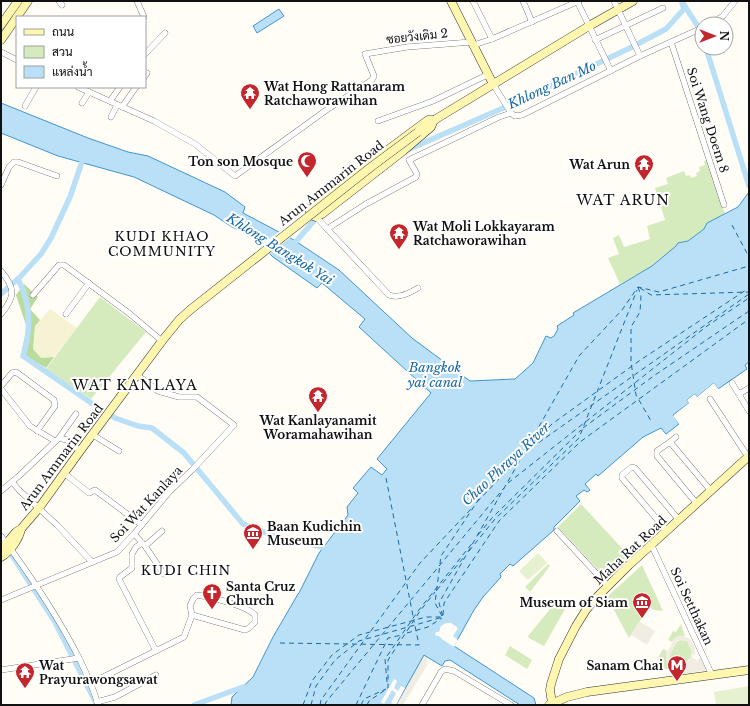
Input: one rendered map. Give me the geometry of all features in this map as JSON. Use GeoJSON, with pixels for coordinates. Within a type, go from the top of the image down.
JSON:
{"type":"FeatureCollection","features":[{"type":"Feature","properties":{"kind":"main road"},"geometry":{"type":"LineString","coordinates":[[1,25],[18,1]]}},
{"type":"Feature","properties":{"kind":"main road"},"geometry":{"type":"LineString","coordinates":[[18,16],[28,1]]}},
{"type":"Feature","properties":{"kind":"main road"},"geometry":{"type":"LineString","coordinates":[[451,1],[487,75],[493,84]]}},
{"type":"Feature","properties":{"kind":"main road","name":"Arun Ammarin Road"},"geometry":{"type":"LineString","coordinates":[[6,549],[19,536],[21,529],[39,508],[162,341],[179,320],[190,310],[365,171],[434,120],[588,26],[633,1]]}},
{"type":"Feature","properties":{"kind":"main road"},"geometry":{"type":"LineString","coordinates":[[1,40],[16,18]]}},
{"type":"Feature","properties":{"kind":"main road"},"geometry":{"type":"LineString","coordinates":[[428,120],[434,120],[432,127],[322,214],[316,217],[311,215],[309,209],[311,207],[412,131],[428,120]]}},
{"type":"Feature","properties":{"kind":"main road","name":"Maha Rat Road"},"geometry":{"type":"LineString","coordinates":[[552,704],[550,690],[559,659],[586,610],[629,565],[652,546],[748,457]]}},
{"type":"Feature","properties":{"kind":"main road"},"geometry":{"type":"LineString","coordinates":[[552,704],[567,697],[587,692],[749,670]]}},
{"type":"Feature","properties":{"kind":"street"},"geometry":{"type":"LineString","coordinates":[[137,1],[144,16]]}},
{"type":"Feature","properties":{"kind":"street"},"geometry":{"type":"LineString","coordinates":[[473,1],[492,39]]}},
{"type":"Feature","properties":{"kind":"street"},"geometry":{"type":"LineString","coordinates":[[523,1],[532,22]]}},
{"type":"Feature","properties":{"kind":"street"},"geometry":{"type":"LineString","coordinates":[[577,1],[611,71]]}},
{"type":"Feature","properties":{"kind":"street","name":"ซอยวังเดิม 2"},"geometry":{"type":"LineString","coordinates":[[120,106],[154,121],[195,144],[236,176],[372,80],[374,76],[365,54],[407,47],[473,44],[492,39],[577,1]]}},
{"type":"Feature","properties":{"kind":"street"},"geometry":{"type":"LineString","coordinates":[[614,1],[640,56]]}},
{"type":"Feature","properties":{"kind":"street"},"geometry":{"type":"LineString","coordinates":[[723,16],[735,1]]}},
{"type":"Feature","properties":{"kind":"street"},"geometry":{"type":"LineString","coordinates":[[596,40],[663,8]]}},
{"type":"Feature","properties":{"kind":"street"},"geometry":{"type":"LineString","coordinates":[[493,84],[509,111],[515,116],[522,115],[640,56],[694,31]]}},
{"type":"Feature","properties":{"kind":"street"},"geometry":{"type":"LineString","coordinates":[[146,53],[165,33]]}},
{"type":"Feature","properties":{"kind":"street","name":"Soi Wang Doem 8"},"geometry":{"type":"LineString","coordinates":[[671,42],[724,205]]}},
{"type":"Feature","properties":{"kind":"street"},"geometry":{"type":"LineString","coordinates":[[1,52],[16,60]]}},
{"type":"Feature","properties":{"kind":"street"},"geometry":{"type":"LineString","coordinates":[[378,121],[433,101],[487,75]]}},
{"type":"Feature","properties":{"kind":"street"},"geometry":{"type":"LineString","coordinates":[[25,106],[35,88]]}},
{"type":"Feature","properties":{"kind":"street"},"geometry":{"type":"LineString","coordinates":[[80,88],[120,106]]}},
{"type":"Feature","properties":{"kind":"street"},"geometry":{"type":"LineString","coordinates":[[82,103],[96,88]]}},
{"type":"Feature","properties":{"kind":"street"},"geometry":{"type":"LineString","coordinates":[[110,101],[119,88]]}},
{"type":"Feature","properties":{"kind":"street"},"geometry":{"type":"LineString","coordinates":[[111,117],[135,88]]}},
{"type":"Feature","properties":{"kind":"street"},"geometry":{"type":"LineString","coordinates":[[327,229],[366,204],[416,177],[409,160],[509,111]]}},
{"type":"Feature","properties":{"kind":"street"},"geometry":{"type":"LineString","coordinates":[[1,185],[9,166],[14,162],[18,162],[56,176]]}},
{"type":"Feature","properties":{"kind":"street"},"geometry":{"type":"LineString","coordinates":[[316,217],[389,295],[394,297],[406,295],[418,288]]}},
{"type":"Feature","properties":{"kind":"street"},"geometry":{"type":"LineString","coordinates":[[33,295],[61,264],[64,265],[130,314],[162,341]]}},
{"type":"Feature","properties":{"kind":"street"},"geometry":{"type":"LineString","coordinates":[[1,271],[9,281],[12,298],[1,314]]}},
{"type":"Feature","properties":{"kind":"street"},"geometry":{"type":"LineString","coordinates":[[66,314],[89,283]]}},
{"type":"Feature","properties":{"kind":"street"},"geometry":{"type":"LineString","coordinates":[[1,386],[12,373],[16,372],[54,400],[55,406],[37,431]]}},
{"type":"Feature","properties":{"kind":"street","name":"Soi Wat Kanlaya"},"geometry":{"type":"LineString","coordinates":[[1,600],[114,554],[142,525],[170,491],[199,463],[234,425],[197,397],[179,397],[158,391],[137,375]]}},
{"type":"Feature","properties":{"kind":"street"},"geometry":{"type":"LineString","coordinates":[[732,383],[749,411]]}},
{"type":"Feature","properties":{"kind":"street"},"geometry":{"type":"LineString","coordinates":[[739,394],[749,388]]}},
{"type":"Feature","properties":{"kind":"street"},"geometry":{"type":"LineString","coordinates":[[1,389],[30,426],[37,431],[57,439],[66,440],[80,452]]}},
{"type":"Feature","properties":{"kind":"street"},"geometry":{"type":"LineString","coordinates":[[711,400],[748,457]]}},
{"type":"Feature","properties":{"kind":"street"},"geometry":{"type":"LineString","coordinates":[[1,491],[57,439],[76,414]]}},
{"type":"Feature","properties":{"kind":"street"},"geometry":{"type":"LineString","coordinates":[[92,435],[119,451]]}},
{"type":"Feature","properties":{"kind":"street"},"geometry":{"type":"LineString","coordinates":[[676,437],[657,451],[657,456],[697,504]]}},
{"type":"Feature","properties":{"kind":"street"},"geometry":{"type":"LineString","coordinates":[[670,442],[711,491]]}},
{"type":"Feature","properties":{"kind":"street"},"geometry":{"type":"LineString","coordinates":[[668,530],[622,478],[622,475],[632,467],[634,468],[679,520]]}},
{"type":"Feature","properties":{"kind":"street"},"geometry":{"type":"LineString","coordinates":[[64,473],[89,493],[95,490],[142,525]]}},
{"type":"Feature","properties":{"kind":"street"},"geometry":{"type":"LineString","coordinates":[[12,482],[92,562]]}},
{"type":"Feature","properties":{"kind":"street"},"geometry":{"type":"LineString","coordinates":[[156,651],[124,590],[120,576],[132,568],[132,554],[136,547],[162,531]]}},
{"type":"Feature","properties":{"kind":"street"},"geometry":{"type":"LineString","coordinates":[[557,531],[608,586]]}},
{"type":"Feature","properties":{"kind":"street"},"geometry":{"type":"LineString","coordinates":[[134,534],[164,574]]}},
{"type":"Feature","properties":{"kind":"street"},"geometry":{"type":"LineString","coordinates":[[1,536],[6,549],[37,585],[58,620],[91,683],[98,703],[156,675]]}},
{"type":"Feature","properties":{"kind":"street","name":"Soi Setthakan"},"geometry":{"type":"LineString","coordinates":[[652,546],[712,675]]}},
{"type":"Feature","properties":{"kind":"street"},"geometry":{"type":"LineString","coordinates":[[91,683],[184,637],[192,615],[190,606],[195,596],[199,595],[232,603],[252,611],[255,615],[255,622],[245,630],[192,615]]}},
{"type":"Feature","properties":{"kind":"street"},"geometry":{"type":"LineString","coordinates":[[1,670],[78,658]]}},
{"type":"Feature","properties":{"kind":"street"},"geometry":{"type":"LineString","coordinates":[[422,705],[440,672],[445,669],[454,671],[511,705]]}},
{"type":"Feature","properties":{"kind":"shaded area"},"geometry":{"type":"Polygon","coordinates":[[[50,309],[77,328],[54,357],[41,358],[33,349],[35,326],[50,309]]]}},
{"type":"Feature","properties":{"kind":"shaded area"},"geometry":{"type":"Polygon","coordinates":[[[639,621],[655,631],[647,645],[631,635],[639,621]]]}},
{"type":"Feature","properties":{"kind":"shaded area"},"geometry":{"type":"Polygon","coordinates":[[[678,636],[683,636],[690,639],[695,648],[695,655],[693,654],[692,657],[697,661],[699,658],[702,659],[707,670],[674,676],[673,672],[670,672],[666,660],[666,654],[675,638],[678,636]],[[678,640],[669,657],[672,665],[683,665],[689,661],[692,651],[687,641],[678,640]]]}},
{"type":"Feature","properties":{"kind":"shaded area"},"geometry":{"type":"Polygon","coordinates":[[[424,655],[428,658],[426,663],[428,664],[403,705],[396,705],[424,655]]]}},
{"type":"Feature","properties":{"kind":"green space"},"geometry":{"type":"Polygon","coordinates":[[[708,160],[725,214],[707,223],[704,229],[688,241],[678,243],[652,266],[620,284],[608,258],[619,254],[613,238],[619,235],[624,247],[650,239],[647,226],[665,220],[655,188],[668,184],[666,178],[684,171],[686,176],[690,175],[691,178],[697,176],[696,173],[700,171],[699,167],[705,165],[704,161],[708,160]]]}},
{"type":"Feature","properties":{"kind":"green space"},"geometry":{"type":"Polygon","coordinates":[[[24,284],[38,297],[30,309],[40,320],[35,326],[33,349],[41,358],[54,357],[46,368],[26,356],[22,349],[27,328],[16,295],[24,284]]]}},
{"type":"Feature","properties":{"kind":"green space"},"geometry":{"type":"Polygon","coordinates":[[[100,297],[146,332],[91,399],[46,369],[100,297]]]}},
{"type":"Feature","properties":{"kind":"green space"},"geometry":{"type":"Polygon","coordinates":[[[581,504],[631,558],[608,580],[558,527],[581,504]]]}},
{"type":"Feature","properties":{"kind":"green space"},"geometry":{"type":"Polygon","coordinates":[[[538,553],[547,563],[528,580],[519,571],[538,553]]]}},
{"type":"Feature","properties":{"kind":"green space"},"geometry":{"type":"Polygon","coordinates":[[[548,564],[550,566],[530,592],[525,587],[548,564]]]}},
{"type":"Feature","properties":{"kind":"green space"},"geometry":{"type":"Polygon","coordinates":[[[642,565],[663,611],[654,610],[649,607],[629,638],[607,597],[642,565]]]}},
{"type":"Feature","properties":{"kind":"green space"},"geometry":{"type":"Polygon","coordinates":[[[556,602],[565,609],[544,646],[528,636],[556,602]]]}},
{"type":"Feature","properties":{"kind":"green space"},"geometry":{"type":"Polygon","coordinates":[[[681,624],[685,636],[677,637],[672,642],[668,640],[673,631],[676,632],[681,624]]]}},
{"type":"Feature","properties":{"kind":"green space"},"geometry":{"type":"Polygon","coordinates":[[[680,640],[687,641],[692,651],[690,658],[686,663],[677,666],[670,662],[670,657],[672,650],[680,640]]]}},
{"type":"Feature","properties":{"kind":"green space"},"geometry":{"type":"Polygon","coordinates":[[[510,646],[532,660],[527,669],[505,655],[510,646]]]}},
{"type":"Feature","properties":{"kind":"green space"},"geometry":{"type":"Polygon","coordinates":[[[663,649],[667,651],[666,654],[669,669],[657,669],[656,668],[660,662],[657,660],[663,649]]]}},
{"type":"Feature","properties":{"kind":"green space"},"geometry":{"type":"Polygon","coordinates":[[[749,686],[749,705],[716,705],[714,692],[749,686]]]}},
{"type":"Feature","properties":{"kind":"water"},"geometry":{"type":"Polygon","coordinates":[[[279,9],[284,16],[257,33],[253,26],[279,9]]]}},
{"type":"Feature","properties":{"kind":"water"},"geometry":{"type":"Polygon","coordinates":[[[1,103],[88,138],[128,152],[148,156],[225,192],[245,207],[243,213],[294,240],[339,270],[412,338],[470,381],[515,379],[533,363],[546,336],[551,338],[554,336],[558,329],[557,326],[574,315],[573,313],[652,266],[678,243],[688,241],[704,229],[707,223],[738,207],[749,192],[749,362],[745,365],[747,369],[718,389],[714,383],[697,397],[695,394],[687,400],[689,403],[673,415],[679,424],[666,434],[661,428],[643,437],[598,476],[596,474],[585,484],[590,490],[587,492],[584,490],[576,496],[580,501],[554,527],[554,530],[513,566],[510,564],[500,574],[501,577],[483,597],[474,610],[454,646],[534,698],[536,705],[520,705],[450,660],[445,661],[442,666],[424,655],[396,705],[231,705],[232,697],[253,677],[319,553],[348,515],[347,507],[358,493],[353,488],[371,467],[382,475],[387,469],[377,459],[431,393],[359,327],[365,319],[322,283],[317,288],[273,257],[250,235],[232,227],[214,215],[134,177],[58,156],[1,133],[1,103]]]}},
{"type":"Feature","properties":{"kind":"pier"},"geometry":{"type":"Polygon","coordinates":[[[280,231],[291,237],[268,255],[259,246],[280,231]]]}},
{"type":"Feature","properties":{"kind":"pier"},"geometry":{"type":"Polygon","coordinates":[[[714,383],[719,390],[718,391],[714,386],[698,398],[694,396],[690,400],[691,404],[676,416],[681,423],[680,425],[673,416],[689,403],[687,400],[695,394],[697,397],[714,383]]]}},
{"type":"Feature","properties":{"kind":"pier"},"geometry":{"type":"Polygon","coordinates":[[[446,623],[451,623],[458,628],[453,636],[458,640],[454,647],[439,636],[435,635],[436,632],[439,632],[441,626],[446,623]]]}},
{"type":"Feature","properties":{"kind":"pier"},"geometry":{"type":"Polygon","coordinates":[[[394,679],[397,681],[394,688],[398,691],[401,686],[405,688],[396,705],[391,703],[396,693],[392,690],[384,704],[381,702],[394,679]]]}},
{"type":"Feature","properties":{"kind":"waterway","name":"Khlong Ban Mo"},"geometry":{"type":"LineString","coordinates":[[405,151],[517,102],[630,48],[666,29],[684,9],[682,3]]}},
{"type":"Feature","properties":{"kind":"waterway"},"geometry":{"type":"LineString","coordinates":[[684,5],[694,20]]}},
{"type":"Feature","properties":{"kind":"waterway"},"geometry":{"type":"LineString","coordinates":[[708,56],[749,186]]}},
{"type":"Feature","properties":{"kind":"waterway"},"geometry":{"type":"LineString","coordinates":[[1,294],[20,277],[41,254],[51,238],[70,197],[84,156]]}},
{"type":"Feature","properties":{"kind":"waterway","name":"Khlong Bangkok Yai"},"geometry":{"type":"LineString","coordinates":[[292,246],[313,222]]}},
{"type":"Feature","properties":{"kind":"waterway"},"geometry":{"type":"LineString","coordinates":[[18,279],[25,298],[28,317],[26,346],[23,356],[115,418],[138,426],[152,428],[184,453],[243,524],[289,542],[300,542],[331,549]]}},
{"type":"Feature","properties":{"kind":"waterway"},"geometry":{"type":"LineString","coordinates":[[8,549],[55,622],[97,705]]}},
{"type":"Feature","properties":{"kind":"waterway"},"geometry":{"type":"LineString","coordinates":[[194,705],[243,687],[249,688]]}},
{"type":"Feature","properties":{"kind":"ferry route"},"geometry":{"type":"LineString","coordinates":[[732,225],[749,257]]}},
{"type":"Feature","properties":{"kind":"ferry route"},"geometry":{"type":"LineString","coordinates":[[311,705],[316,686],[335,660],[359,641],[443,617],[439,603],[579,356],[622,310],[638,287],[659,292],[749,266]]}},
{"type":"Feature","properties":{"kind":"ferry route"},"geometry":{"type":"LineString","coordinates":[[638,287],[641,296],[640,312],[631,327],[631,362],[636,395],[651,421]]}},
{"type":"Feature","properties":{"kind":"ferry route"},"geometry":{"type":"LineString","coordinates":[[640,288],[651,295],[749,292]]}},
{"type":"Feature","properties":{"kind":"ferry route"},"geometry":{"type":"LineString","coordinates":[[529,446],[552,424],[639,361],[749,288]]}},
{"type":"Feature","properties":{"kind":"ferry route"},"geometry":{"type":"LineString","coordinates":[[469,551],[495,519],[579,438],[637,290]]}},
{"type":"Feature","properties":{"kind":"ferry route"},"geometry":{"type":"LineString","coordinates":[[524,453],[749,294]]}},
{"type":"Feature","properties":{"kind":"ferry route"},"geometry":{"type":"LineString","coordinates":[[508,483],[707,326],[749,298]]}},
{"type":"Feature","properties":{"kind":"ferry route"},"geometry":{"type":"LineString","coordinates":[[583,428],[655,375],[749,311]]}},
{"type":"Feature","properties":{"kind":"ferry route"},"geometry":{"type":"LineString","coordinates":[[443,615],[444,603],[499,521],[580,442],[749,319]]}},
{"type":"Feature","properties":{"kind":"ferry route"},"geometry":{"type":"LineString","coordinates":[[478,535],[492,518],[581,430]]}},
{"type":"Feature","properties":{"kind":"ferry route"},"geometry":{"type":"LineString","coordinates":[[442,616],[435,603],[441,556],[489,484],[525,449]]}},
{"type":"Feature","properties":{"kind":"ferry route"},"geometry":{"type":"LineString","coordinates":[[477,502],[522,455]]}},
{"type":"Feature","properties":{"kind":"ferry route"},"geometry":{"type":"LineString","coordinates":[[386,478],[413,616]]}},
{"type":"Feature","properties":{"kind":"ferry route"},"geometry":{"type":"LineString","coordinates":[[325,705],[504,488]]}},
{"type":"Feature","properties":{"kind":"ferry route"},"geometry":{"type":"LineString","coordinates":[[320,705],[321,700],[420,563],[472,508]]}},
{"type":"Feature","properties":{"kind":"ferry route"},"geometry":{"type":"LineString","coordinates":[[387,682],[385,659],[418,611],[474,541]]}},
{"type":"Feature","properties":{"kind":"ferry route"},"geometry":{"type":"LineString","coordinates":[[437,590],[464,557]]}},
{"type":"Feature","properties":{"kind":"ferry route"},"geometry":{"type":"LineString","coordinates":[[367,705],[369,701],[388,688],[388,660],[420,611],[435,592]]}},
{"type":"Feature","properties":{"kind":"ferry route"},"geometry":{"type":"LineString","coordinates":[[303,705],[312,681],[332,655],[359,635],[426,617],[441,617]]}},
{"type":"Feature","properties":{"kind":"ferry route"},"geometry":{"type":"LineString","coordinates":[[407,633],[428,627],[442,618]]}},
{"type":"Feature","properties":{"kind":"ferry route"},"geometry":{"type":"LineString","coordinates":[[280,643],[419,645],[414,621]]}},
{"type":"Feature","properties":{"kind":"ferry route"},"geometry":{"type":"LineString","coordinates":[[356,705],[388,638],[402,635]]}},
{"type":"Feature","properties":{"kind":"ferry route"},"geometry":{"type":"LineString","coordinates":[[361,705],[364,699],[386,689]]}},
{"type":"Feature","properties":{"kind":"place","name":"Wat Hong Rattanaram Ratchaworawihan"},"geometry":{"type":"Point","coordinates":[250,110]}},
{"type":"Feature","properties":{"kind":"place","name":"Ton son Mosque"},"geometry":{"type":"Point","coordinates":[307,178]}},
{"type":"Feature","properties":{"kind":"place","name":"Wat Arun"},"geometry":{"type":"Point","coordinates":[644,181]}},
{"type":"Feature","properties":{"kind":"place","name":"Wat Moli Lokkayaram Ratchaworawihan"},"geometry":{"type":"Point","coordinates":[399,250]}},
{"type":"Feature","properties":{"kind":"place","name":"Wat Kanlayanamit Woramahawihan"},"geometry":{"type":"Point","coordinates":[318,413]}},
{"type":"Feature","properties":{"kind":"place","name":"Baan Kudichin Museum"},"geometry":{"type":"Point","coordinates":[253,550]}},
{"type":"Feature","properties":{"kind":"place","name":"Santa Cruz Church"},"geometry":{"type":"Point","coordinates":[212,610]}},
{"type":"Feature","properties":{"kind":"place","name":"Museum of Siam"},"geometry":{"type":"Point","coordinates":[642,619]}},
{"type":"Feature","properties":{"kind":"place","name":"Sanam Chai"},"geometry":{"type":"Point","coordinates":[677,682]}},
{"type":"Feature","properties":{"kind":"place","name":"Wat Prayurawongsawat"},"geometry":{"type":"Point","coordinates":[25,689]}},
{"type":"Feature","properties":{"kind":"district","name":"WAT ARUN"},"geometry":{"type":"Point","coordinates":[623,200]}},
{"type":"Feature","properties":{"kind":"district","name":"KUDI KHAO COMMUNITY"},"geometry":{"type":"Point","coordinates":[162,244]}},
{"type":"Feature","properties":{"kind":"district","name":"WAT KANLAYA"},"geometry":{"type":"Point","coordinates":[135,385]}},
{"type":"Feature","properties":{"kind":"district","name":"KUDI CHIN"},"geometry":{"type":"Point","coordinates":[186,570]}},
{"type":"Feature","properties":{"kind":"water label","name":"Bangkok yai canal"},"geometry":{"type":"Point","coordinates":[435,374]}},
{"type":"Feature","properties":{"kind":"water label","name":"Chao Phraya River"},"geometry":{"type":"Point","coordinates":[506,464]}}]}
